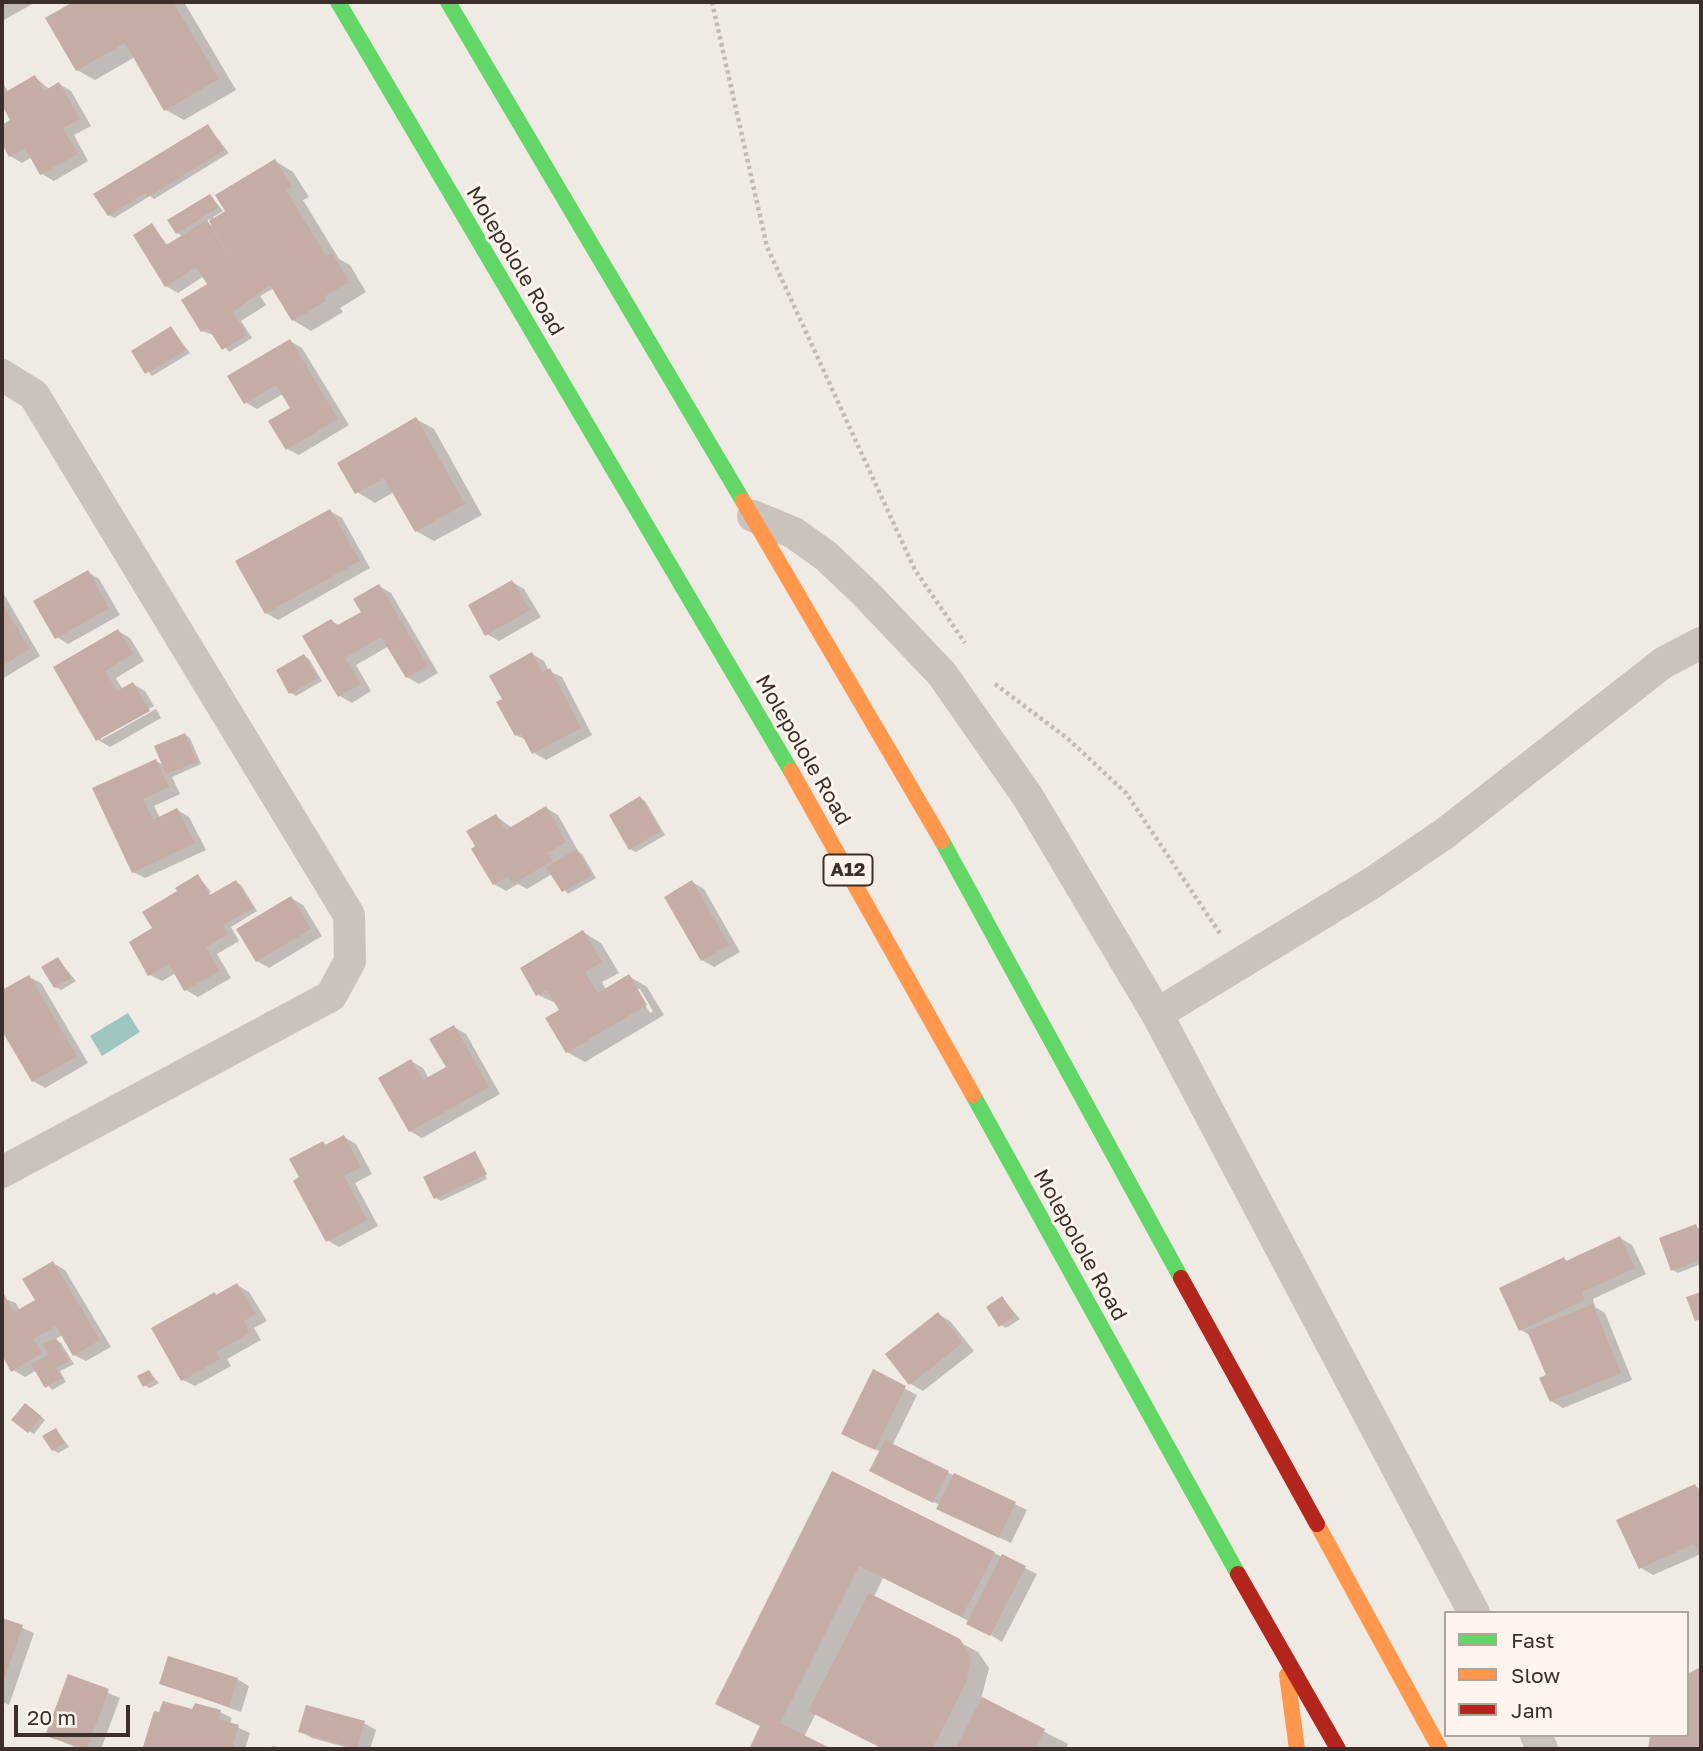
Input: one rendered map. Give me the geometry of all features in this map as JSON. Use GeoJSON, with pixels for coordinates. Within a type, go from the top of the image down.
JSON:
{"type":"FeatureCollection","features":[{"type":"Feature","properties":{"kind":"main road","name":"Molepolole Road"},"geometry":{"type":"LineString","coordinates":[[338,2],[828,834],[1285,1659],[1338,1749]]}},
{"type":"Feature","properties":{"kind":"main road"},"geometry":{"type":"LineString","coordinates":[[448,2],[913,789],[1440,1749]]}},
{"type":"Feature","properties":{"kind":"main road"},"geometry":{"type":"LineString","coordinates":[[1285,1659],[1297,1749]]}},
{"type":"Feature","properties":{"kind":"street"},"geometry":{"type":"LineString","coordinates":[[2,375],[34,395],[349,915],[350,961],[331,996],[2,1172]]}},
{"type":"Feature","properties":{"kind":"street"},"geometry":{"type":"LineString","coordinates":[[753,516],[794,533],[826,556],[942,674],[1028,797],[1157,1014],[1473,1611]]}},
{"type":"Feature","properties":{"kind":"street"},"geometry":{"type":"LineString","coordinates":[[1157,1014],[1372,883],[1444,834],[1663,663],[1701,643]]}},
{"type":"Feature","properties":{"kind":"path"},"geometry":{"type":"LineString","coordinates":[[712,2],[767,247],[915,570],[969,649]]}},
{"type":"Feature","properties":{"kind":"path"},"geometry":{"type":"LineString","coordinates":[[992,682],[1067,738],[1126,793],[1190,884],[1240,964]]}},
{"type":"Feature","properties":{"kind":"water"},"geometry":{"type":"Polygon","coordinates":[[[128,1013],[140,1032],[102,1056],[90,1036],[128,1013]]]}},
{"type":"Feature","properties":{"kind":"building"},"geometry":{"type":"Polygon","coordinates":[[[73,2],[173,2],[219,79],[164,111],[125,43],[76,71],[45,18],[73,2]]]}},
{"type":"Feature","properties":{"kind":"building"},"geometry":{"type":"Polygon","coordinates":[[[35,75],[44,91],[59,82],[80,119],[63,128],[78,154],[40,175],[25,148],[9,157],[2,144],[2,125],[10,120],[2,105],[2,94],[35,75]]]}},
{"type":"Feature","properties":{"kind":"building"},"geometry":{"type":"Polygon","coordinates":[[[208,124],[224,150],[148,197],[145,193],[108,216],[93,194],[208,124]]]}},
{"type":"Feature","properties":{"kind":"building"},"geometry":{"type":"Polygon","coordinates":[[[275,159],[292,187],[286,190],[326,256],[332,253],[349,282],[324,297],[326,301],[292,321],[270,285],[233,312],[247,335],[222,350],[208,328],[201,332],[181,300],[207,284],[196,267],[165,287],[133,235],[152,223],[166,245],[207,220],[231,259],[209,221],[225,211],[215,195],[275,159]]]}},
{"type":"Feature","properties":{"kind":"building"},"geometry":{"type":"Polygon","coordinates":[[[210,194],[219,207],[176,234],[167,220],[210,194]]]}},
{"type":"Feature","properties":{"kind":"building"},"geometry":{"type":"Polygon","coordinates":[[[171,326],[186,350],[145,374],[131,351],[171,326]]]}},
{"type":"Feature","properties":{"kind":"building"},"geometry":{"type":"Polygon","coordinates":[[[290,339],[338,419],[286,450],[268,421],[290,408],[276,385],[244,404],[227,376],[290,339]]]}},
{"type":"Feature","properties":{"kind":"building"},"geometry":{"type":"Polygon","coordinates":[[[416,417],[465,504],[415,532],[384,478],[355,494],[337,463],[416,417]]]}},
{"type":"Feature","properties":{"kind":"building"},"geometry":{"type":"Polygon","coordinates":[[[330,509],[360,561],[265,614],[235,561],[330,509]]]}},
{"type":"Feature","properties":{"kind":"building"},"geometry":{"type":"Polygon","coordinates":[[[88,570],[109,608],[55,639],[33,601],[88,570]]]}},
{"type":"Feature","properties":{"kind":"building"},"geometry":{"type":"Polygon","coordinates":[[[512,580],[530,610],[485,636],[468,605],[512,580]]]}},
{"type":"Feature","properties":{"kind":"building"},"geometry":{"type":"Polygon","coordinates":[[[379,584],[428,666],[406,678],[381,637],[345,658],[361,684],[338,697],[302,636],[331,619],[336,626],[361,612],[353,599],[379,584]]]}},
{"type":"Feature","properties":{"kind":"building"},"geometry":{"type":"Polygon","coordinates":[[[2,602],[29,649],[2,666],[2,602]]]}},
{"type":"Feature","properties":{"kind":"building"},"geometry":{"type":"Polygon","coordinates":[[[118,629],[133,654],[105,671],[117,691],[133,682],[150,711],[96,741],[53,667],[118,629]]]}},
{"type":"Feature","properties":{"kind":"building"},"geometry":{"type":"Polygon","coordinates":[[[532,652],[543,673],[550,668],[581,728],[532,754],[521,733],[515,736],[496,702],[502,699],[489,676],[532,652]]]}},
{"type":"Feature","properties":{"kind":"building"},"geometry":{"type":"Polygon","coordinates":[[[304,654],[318,678],[289,694],[276,670],[304,654]]]}},
{"type":"Feature","properties":{"kind":"building"},"geometry":{"type":"Polygon","coordinates":[[[185,733],[197,762],[166,774],[154,746],[185,733]]]}},
{"type":"Feature","properties":{"kind":"building"},"geometry":{"type":"Polygon","coordinates":[[[156,759],[169,787],[143,799],[153,820],[177,808],[195,843],[132,873],[92,788],[156,759]]]}},
{"type":"Feature","properties":{"kind":"building"},"geometry":{"type":"Polygon","coordinates":[[[640,796],[661,831],[629,850],[609,815],[640,796]]]}},
{"type":"Feature","properties":{"kind":"building"},"geometry":{"type":"Polygon","coordinates":[[[546,806],[566,842],[547,853],[552,861],[513,884],[509,876],[493,885],[471,849],[475,846],[466,831],[496,814],[506,830],[546,806]]]}},
{"type":"Feature","properties":{"kind":"building"},"geometry":{"type":"Polygon","coordinates":[[[577,849],[592,875],[562,892],[546,867],[577,849]]]}},
{"type":"Feature","properties":{"kind":"building"},"geometry":{"type":"Polygon","coordinates":[[[198,874],[210,895],[236,880],[253,908],[223,925],[228,934],[206,947],[220,971],[184,991],[169,964],[148,976],[129,942],[152,928],[142,912],[177,891],[175,888],[198,874]]]}},
{"type":"Feature","properties":{"kind":"building"},"geometry":{"type":"Polygon","coordinates":[[[692,880],[729,945],[701,961],[664,897],[692,880]]]}},
{"type":"Feature","properties":{"kind":"building"},"geometry":{"type":"Polygon","coordinates":[[[291,896],[311,929],[256,962],[236,929],[291,896]]]}},
{"type":"Feature","properties":{"kind":"building"},"geometry":{"type":"Polygon","coordinates":[[[583,930],[602,962],[585,972],[598,993],[629,974],[647,1005],[566,1053],[545,1018],[559,1010],[547,990],[536,996],[520,968],[583,930]]]}},
{"type":"Feature","properties":{"kind":"building"},"geometry":{"type":"Polygon","coordinates":[[[58,957],[71,978],[54,988],[41,967],[58,957]]]}},
{"type":"Feature","properties":{"kind":"building"},"geometry":{"type":"Polygon","coordinates":[[[29,975],[77,1056],[32,1082],[2,1031],[2,990],[29,975]]]}},
{"type":"Feature","properties":{"kind":"building"},"geometry":{"type":"Polygon","coordinates":[[[454,1025],[489,1087],[409,1132],[378,1078],[411,1059],[423,1080],[446,1067],[429,1039],[454,1025]]]}},
{"type":"Feature","properties":{"kind":"building"},"geometry":{"type":"Polygon","coordinates":[[[344,1135],[361,1167],[344,1176],[367,1220],[326,1242],[293,1181],[299,1177],[289,1159],[323,1141],[325,1145],[344,1135]]]}},
{"type":"Feature","properties":{"kind":"building"},"geometry":{"type":"Polygon","coordinates":[[[475,1151],[487,1174],[434,1199],[423,1177],[475,1151]]]}},
{"type":"Feature","properties":{"kind":"building"},"geometry":{"type":"Polygon","coordinates":[[[1696,1224],[1701,1238],[1701,1259],[1671,1271],[1659,1238],[1696,1224]]]}},
{"type":"Feature","properties":{"kind":"building"},"geometry":{"type":"Polygon","coordinates":[[[1620,1236],[1635,1268],[1582,1292],[1585,1300],[1519,1331],[1499,1288],[1564,1257],[1566,1261],[1620,1236]]]}},
{"type":"Feature","properties":{"kind":"building"},"geometry":{"type":"Polygon","coordinates":[[[53,1261],[100,1340],[73,1356],[56,1326],[33,1339],[42,1353],[11,1372],[2,1355],[2,1295],[4,1294],[14,1312],[35,1300],[22,1279],[53,1261]]]}},
{"type":"Feature","properties":{"kind":"building"},"geometry":{"type":"Polygon","coordinates":[[[237,1283],[256,1314],[244,1321],[250,1333],[216,1352],[220,1359],[181,1381],[151,1328],[215,1292],[216,1295],[237,1283]]]}},
{"type":"Feature","properties":{"kind":"building"},"geometry":{"type":"Polygon","coordinates":[[[1701,1292],[1701,1319],[1695,1321],[1686,1297],[1701,1292]]]}},
{"type":"Feature","properties":{"kind":"building"},"geometry":{"type":"Polygon","coordinates":[[[1002,1296],[1015,1315],[999,1327],[986,1307],[1002,1296]]]}},
{"type":"Feature","properties":{"kind":"building"},"geometry":{"type":"Polygon","coordinates":[[[1593,1304],[1621,1373],[1550,1402],[1539,1378],[1546,1375],[1527,1331],[1593,1304]]]}},
{"type":"Feature","properties":{"kind":"building"},"geometry":{"type":"Polygon","coordinates":[[[938,1312],[963,1343],[909,1385],[885,1354],[938,1312]]]}},
{"type":"Feature","properties":{"kind":"building"},"geometry":{"type":"Polygon","coordinates":[[[56,1338],[69,1361],[56,1368],[62,1378],[45,1388],[31,1364],[49,1355],[43,1344],[56,1338]]]}},
{"type":"Feature","properties":{"kind":"building"},"geometry":{"type":"Polygon","coordinates":[[[873,1369],[906,1386],[875,1450],[841,1434],[873,1369]]]}},
{"type":"Feature","properties":{"kind":"building"},"geometry":{"type":"Polygon","coordinates":[[[149,1370],[155,1380],[143,1387],[137,1376],[149,1370]]]}},
{"type":"Feature","properties":{"kind":"building"},"geometry":{"type":"Polygon","coordinates":[[[25,1403],[41,1416],[28,1433],[11,1420],[25,1403]]]}},
{"type":"Feature","properties":{"kind":"building"},"geometry":{"type":"Polygon","coordinates":[[[56,1428],[65,1443],[52,1451],[42,1436],[56,1428]]]}},
{"type":"Feature","properties":{"kind":"building"},"geometry":{"type":"Polygon","coordinates":[[[885,1440],[949,1471],[933,1503],[869,1471],[885,1440]]]}},
{"type":"Feature","properties":{"kind":"building"},"geometry":{"type":"Polygon","coordinates":[[[832,1471],[995,1552],[962,1617],[859,1566],[780,1723],[832,1749],[749,1749],[760,1726],[715,1704],[832,1471]]]}},
{"type":"Feature","properties":{"kind":"building"},"geometry":{"type":"Polygon","coordinates":[[[954,1473],[1016,1502],[999,1538],[936,1509],[954,1473]]]}},
{"type":"Feature","properties":{"kind":"building"},"geometry":{"type":"Polygon","coordinates":[[[1695,1484],[1701,1496],[1701,1559],[1694,1544],[1639,1569],[1616,1520],[1695,1484]]]}},
{"type":"Feature","properties":{"kind":"building"},"geometry":{"type":"Polygon","coordinates":[[[1002,1554],[1026,1566],[990,1636],[966,1624],[1002,1554]]]}},
{"type":"Feature","properties":{"kind":"building"},"geometry":{"type":"Polygon","coordinates":[[[869,1593],[960,1639],[971,1657],[967,1681],[932,1749],[883,1749],[808,1711],[869,1593]]]}},
{"type":"Feature","properties":{"kind":"building"},"geometry":{"type":"Polygon","coordinates":[[[2,1618],[23,1625],[2,1685],[2,1618]]]}},
{"type":"Feature","properties":{"kind":"building"},"geometry":{"type":"Polygon","coordinates":[[[168,1656],[238,1678],[229,1707],[159,1684],[168,1656]]]}},
{"type":"Feature","properties":{"kind":"building"},"geometry":{"type":"Polygon","coordinates":[[[1701,1667],[1701,1749],[1648,1749],[1650,1737],[1689,1737],[1689,1673],[1701,1667]]]}},
{"type":"Feature","properties":{"kind":"building"},"geometry":{"type":"Polygon","coordinates":[[[68,1674],[109,1689],[87,1749],[45,1736],[68,1674]]]}},
{"type":"Feature","properties":{"kind":"building"},"geometry":{"type":"Polygon","coordinates":[[[982,1697],[1045,1729],[1035,1749],[955,1749],[982,1697]]]}},
{"type":"Feature","properties":{"kind":"building"},"geometry":{"type":"Polygon","coordinates":[[[163,1701],[192,1709],[195,1703],[221,1710],[218,1719],[239,1725],[232,1749],[143,1747],[154,1711],[159,1712],[163,1701]]]}},
{"type":"Feature","properties":{"kind":"building"},"geometry":{"type":"Polygon","coordinates":[[[306,1705],[365,1721],[357,1749],[298,1732],[306,1705]]]}},
{"type":"Feature","properties":{"kind":"traffic: fast"},"geometry":{"type":"LineString","coordinates":[[338,2],[791,771]]}},
{"type":"Feature","properties":{"kind":"traffic: fast"},"geometry":{"type":"LineString","coordinates":[[448,2],[743,501]]}},
{"type":"Feature","properties":{"kind":"traffic: fast"},"geometry":{"type":"LineString","coordinates":[[942,841],[1181,1278]]}},
{"type":"Feature","properties":{"kind":"traffic: fast"},"geometry":{"type":"LineString","coordinates":[[973,1095],[1238,1574]]}},
{"type":"Feature","properties":{"kind":"traffic: slow"},"geometry":{"type":"LineString","coordinates":[[743,501],[942,841]]}},
{"type":"Feature","properties":{"kind":"traffic: slow"},"geometry":{"type":"LineString","coordinates":[[791,771],[973,1095]]}},
{"type":"Feature","properties":{"kind":"traffic: slow"},"geometry":{"type":"LineString","coordinates":[[1317,1524],[1440,1749]]}},
{"type":"Feature","properties":{"kind":"traffic: slow"},"geometry":{"type":"LineString","coordinates":[[1287,1675],[1297,1749]]}},
{"type":"Feature","properties":{"kind":"traffic: jam"},"geometry":{"type":"LineString","coordinates":[[1181,1278],[1317,1524]]}},
{"type":"Feature","properties":{"kind":"traffic: jam"},"geometry":{"type":"LineString","coordinates":[[1238,1574],[1338,1749]]}}]}
